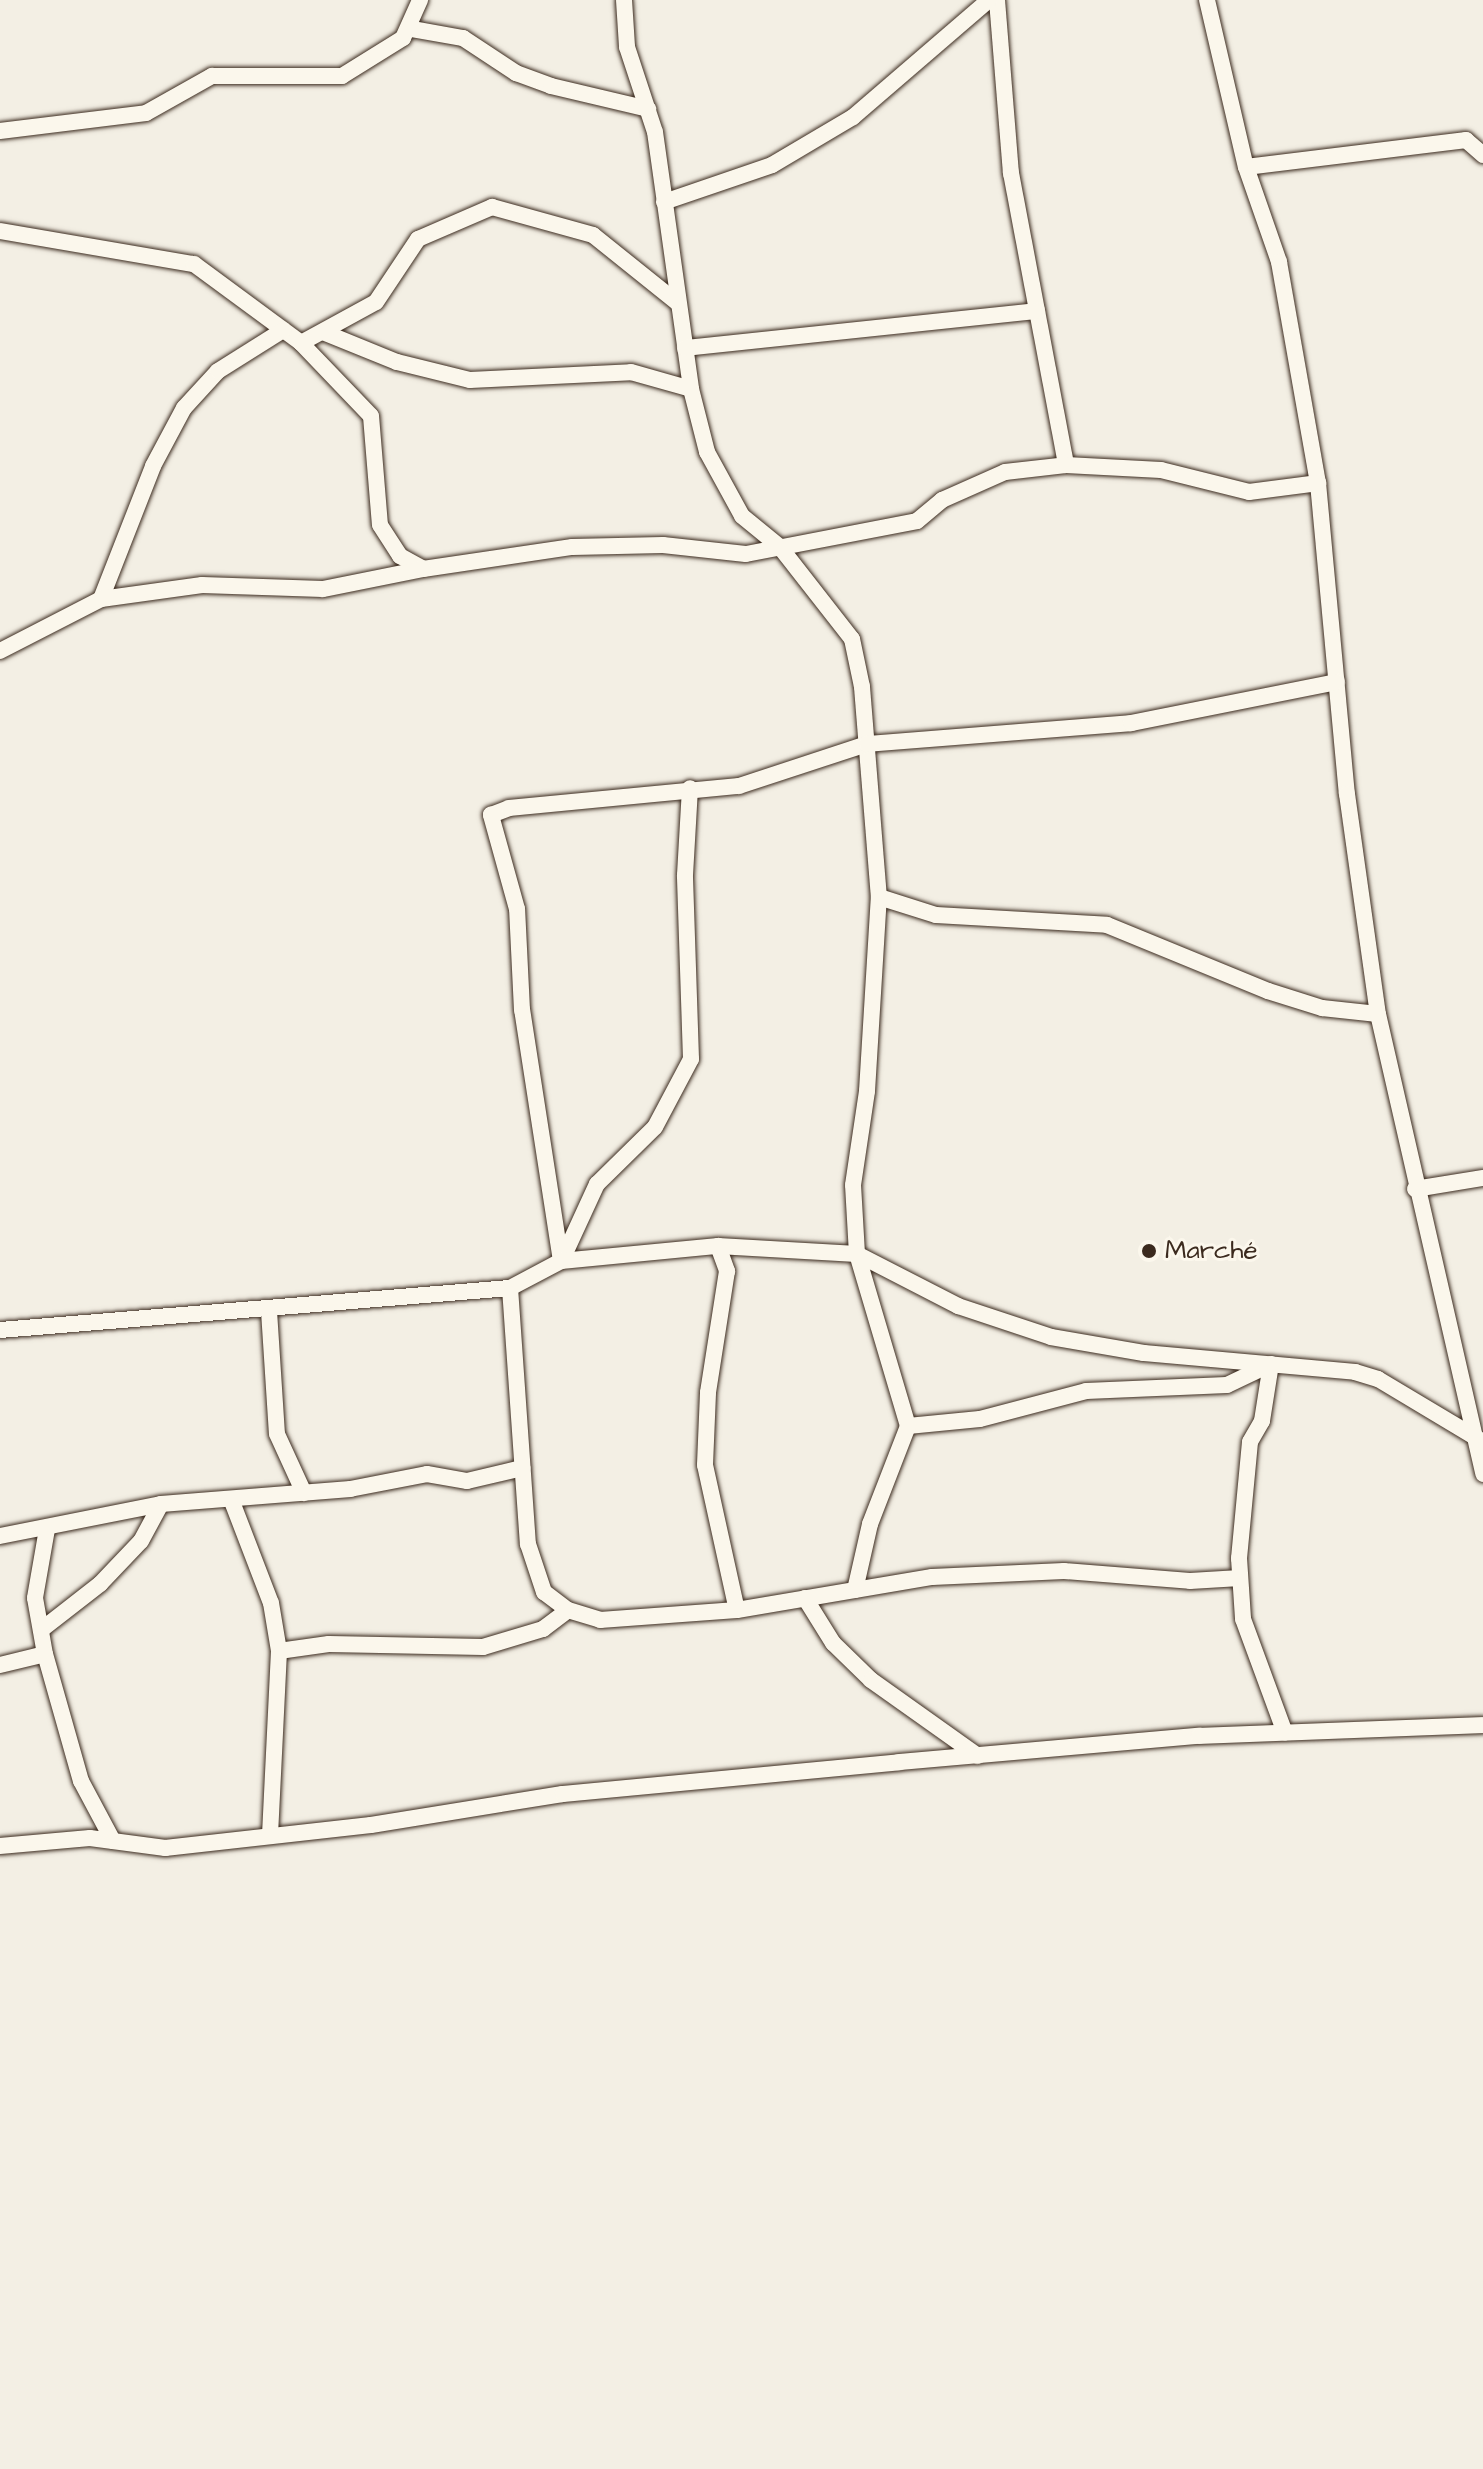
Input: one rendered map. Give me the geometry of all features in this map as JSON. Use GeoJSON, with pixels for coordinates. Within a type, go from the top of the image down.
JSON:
{"type":"FeatureCollection","features":[{"type":"Feature","properties":{"kind":"street"},"geometry":{"type":"LineString","coordinates":[[0,131],[146,113],[212,76],[342,76],[412,29],[420,0]]}},
{"type":"Feature","properties":{"kind":"street"},"geometry":{"type":"LineString","coordinates":[[624,0],[627,47],[648,109],[691,389],[707,452],[729,499],[780,547],[852,639],[867,744],[879,897],[867,1091],[853,1185],[857,1254],[908,1426],[870,1524],[855,1590]]}},
{"type":"Feature","properties":{"kind":"street"},"geometry":{"type":"LineString","coordinates":[[664,202],[772,165],[853,117],[989,0]]}},
{"type":"Feature","properties":{"kind":"street"},"geometry":{"type":"LineString","coordinates":[[997,0],[1011,173],[1066,465]]}},
{"type":"Feature","properties":{"kind":"street"},"geometry":{"type":"LineString","coordinates":[[1207,0],[1246,167],[1279,262],[1318,483],[1337,682],[1378,1014],[1415,1189],[1480,1440],[1483,1474]]}},
{"type":"Feature","properties":{"kind":"street"},"geometry":{"type":"LineString","coordinates":[[412,29],[463,38],[516,73],[551,86],[648,109]]}},
{"type":"Feature","properties":{"kind":"street"},"geometry":{"type":"LineString","coordinates":[[1246,167],[1466,140],[1483,155]]}},
{"type":"Feature","properties":{"kind":"street"},"geometry":{"type":"LineString","coordinates":[[301,343],[376,302],[418,239],[492,207],[593,235],[678,303]]}},
{"type":"Feature","properties":{"kind":"street"},"geometry":{"type":"LineString","coordinates":[[0,231],[194,264],[301,343],[371,416],[380,525],[400,556],[423,569]]}},
{"type":"Feature","properties":{"kind":"street"},"geometry":{"type":"LineString","coordinates":[[685,348],[1037,311]]}},
{"type":"Feature","properties":{"kind":"street"},"geometry":{"type":"LineString","coordinates":[[101,599],[153,466],[184,408],[218,371],[283,330]]}},
{"type":"Feature","properties":{"kind":"street"},"geometry":{"type":"LineString","coordinates":[[323,332],[397,362],[470,380],[631,372],[691,389]]}},
{"type":"Feature","properties":{"kind":"street"},"geometry":{"type":"LineString","coordinates":[[0,651],[101,599],[202,585],[323,589],[423,569],[572,547],[663,545],[746,554],[917,521],[942,500],[1005,472],[1066,465],[1161,470],[1249,492],[1318,483]]}},
{"type":"Feature","properties":{"kind":"street"},"geometry":{"type":"LineString","coordinates":[[561,1261],[522,1010],[517,909],[491,815],[509,808],[690,788],[739,786],[867,744],[1131,723],[1337,682]]}},
{"type":"Feature","properties":{"kind":"street"},"geometry":{"type":"LineString","coordinates":[[561,1261],[597,1184],[655,1127],[691,1059],[685,875],[690,788]]}},
{"type":"Feature","properties":{"kind":"street"},"geometry":{"type":"LineString","coordinates":[[879,897],[936,915],[1107,925],[1268,991],[1322,1008],[1378,1014]]}},
{"type":"Feature","properties":{"kind":"street"},"geometry":{"type":"LineString","coordinates":[[1415,1189],[1483,1178]]}},
{"type":"Feature","properties":{"kind":"street"},"geometry":{"type":"LineString","coordinates":[[718,1246],[727,1271],[708,1393],[705,1465],[737,1610]]}},
{"type":"Feature","properties":{"kind":"street"},"geometry":{"type":"LineString","coordinates":[[0,1330],[269,1311],[510,1288],[561,1261],[718,1246],[857,1254],[958,1306],[1051,1337],[1144,1353],[1271,1364],[1378,1379],[1480,1440]]}},
{"type":"Feature","properties":{"kind":"street"},"geometry":{"type":"LineString","coordinates":[[510,1288],[528,1544],[544,1592],[568,1610],[600,1620],[737,1610],[932,1577],[1064,1571],[1190,1581],[1240,1578]]}},
{"type":"Feature","properties":{"kind":"street"},"geometry":{"type":"LineString","coordinates":[[269,1311],[277,1434],[304,1493]]}},
{"type":"Feature","properties":{"kind":"street"},"geometry":{"type":"LineString","coordinates":[[908,1426],[980,1419],[1086,1391],[1227,1385],[1271,1364]]}},
{"type":"Feature","properties":{"kind":"street"},"geometry":{"type":"LineString","coordinates":[[1271,1364],[1262,1421],[1250,1442],[1240,1578],[1243,1619],[1285,1733]]}},
{"type":"Feature","properties":{"kind":"street"},"geometry":{"type":"LineString","coordinates":[[0,1536],[161,1504],[304,1493],[427,1474],[467,1481],[522,1468]]}},
{"type":"Feature","properties":{"kind":"street"},"geometry":{"type":"LineString","coordinates":[[231,1499],[271,1603],[279,1651],[270,1836]]}},
{"type":"Feature","properties":{"kind":"street"},"geometry":{"type":"LineString","coordinates":[[41,1630],[100,1584],[141,1541],[161,1504]]}},
{"type":"Feature","properties":{"kind":"street"},"geometry":{"type":"LineString","coordinates":[[47,1529],[35,1598],[45,1654],[81,1781],[113,1841]]}},
{"type":"Feature","properties":{"kind":"street"},"geometry":{"type":"LineString","coordinates":[[805,1598],[833,1643],[871,1680],[978,1756]]}},
{"type":"Feature","properties":{"kind":"street"},"geometry":{"type":"LineString","coordinates":[[279,1651],[329,1644],[483,1647],[543,1629],[568,1610]]}},
{"type":"Feature","properties":{"kind":"street"},"geometry":{"type":"LineString","coordinates":[[0,1665],[45,1654]]}},
{"type":"Feature","properties":{"kind":"street"},"geometry":{"type":"LineString","coordinates":[[0,1846],[113,1841],[165,1848],[563,1794],[978,1756],[1285,1733],[1483,1725]]}},
{"type":"Feature","properties":{"kind":"place","name":"Marché"},"geometry":{"type":"Point","coordinates":[1149,1251]}}]}
